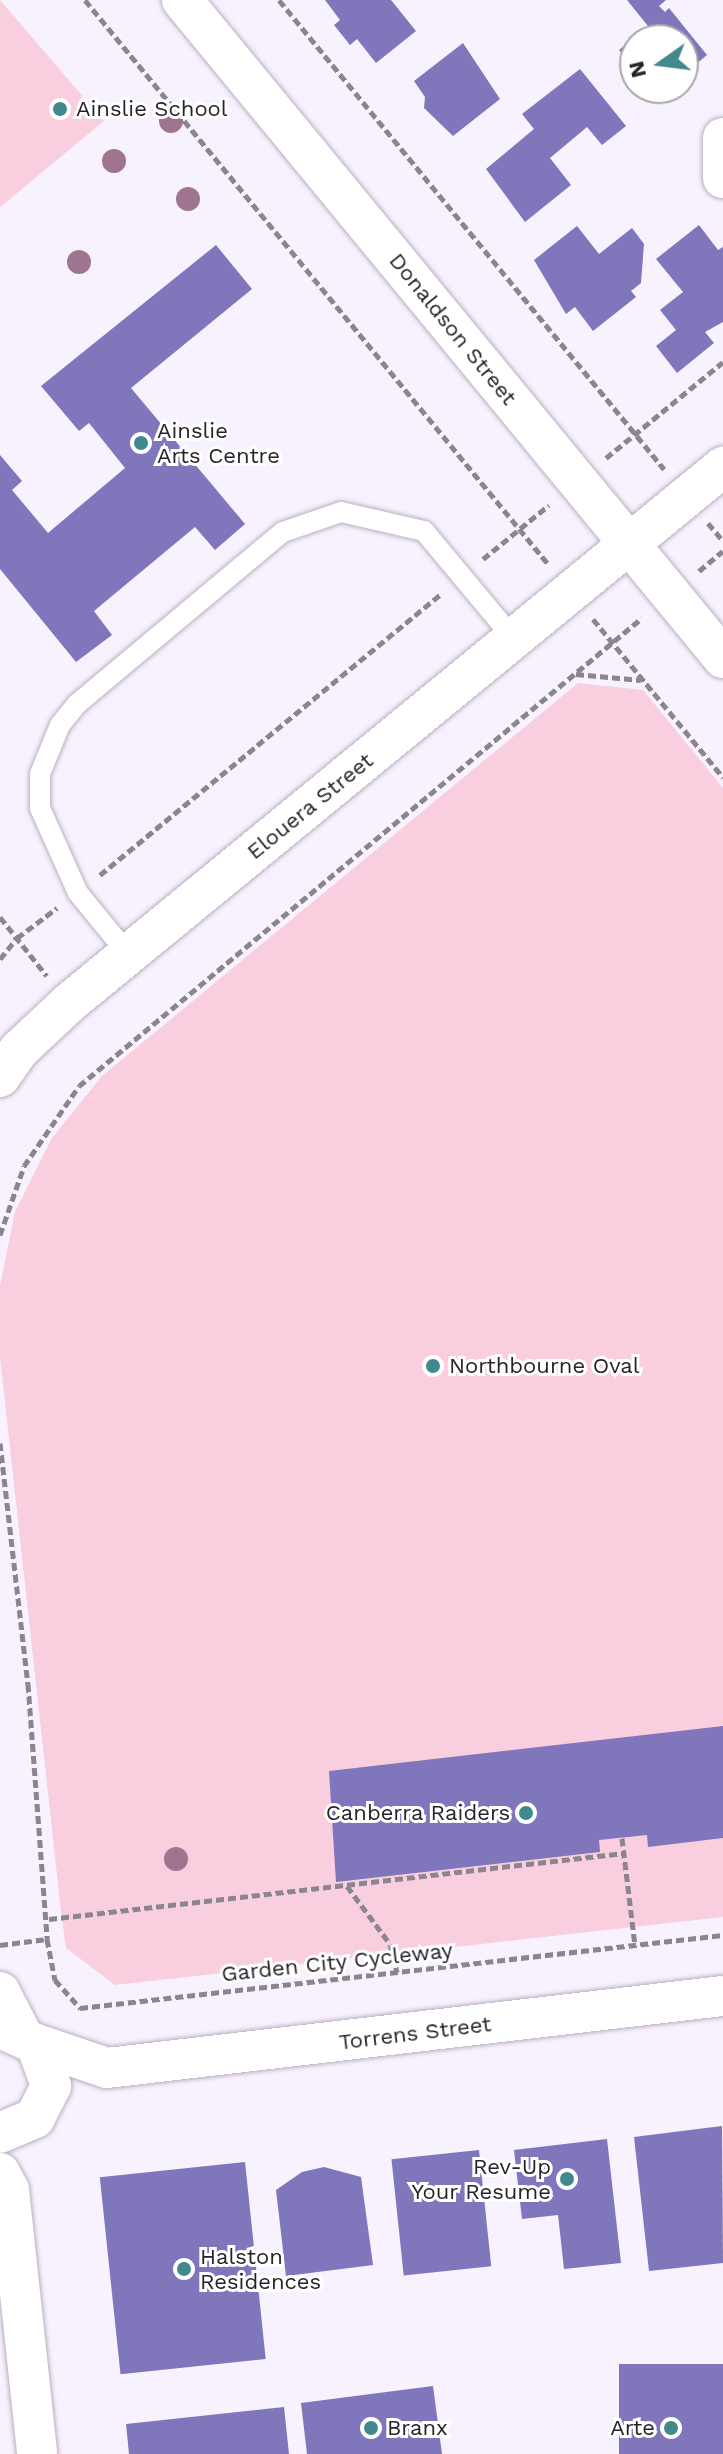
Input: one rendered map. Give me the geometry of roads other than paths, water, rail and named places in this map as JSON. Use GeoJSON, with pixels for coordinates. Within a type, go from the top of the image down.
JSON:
{"type":"FeatureCollection","features":[{"type":"Feature","properties":{"kind":"street","name":"Donaldson Street"},"geometry":{"type":"LineString","coordinates":[[182,0],[723,658]]}},
{"type":"Feature","properties":{"kind":"street"},"geometry":{"type":"LineString","coordinates":[[723,138],[723,178]]}},
{"type":"Feature","properties":{"kind":"street","name":"Elouera Street"},"geometry":{"type":"LineString","coordinates":[[6,1052],[723,467]]}},
{"type":"Feature","properties":{"kind":"street"},"geometry":{"type":"LineString","coordinates":[[0,1992],[19,2035],[50,2076],[23,2123],[4,2182],[37,2454]]}},
{"type":"Feature","properties":{"kind":"street","name":"Torrens Street"},"geometry":{"type":"LineString","coordinates":[[23,2123],[107,2068],[723,1996]]}},
{"type":"Feature","properties":{"kind":"street","name":"Torrens Street"},"geometry":{"type":"LineString","coordinates":[[19,2035],[107,2068]]}},
{"type":"Feature","properties":{"kind":"lane"},"geometry":{"type":"LineString","coordinates":[[128,954],[78,893],[40,808],[40,774],[60,725],[271,542],[324,513],[369,515],[424,531],[514,639]]}},
{"type":"Feature","properties":{"kind":"place","name":"Ainslie School"},"geometry":{"type":"Point","coordinates":[60,109]}},
{"type":"Feature","properties":{"kind":"place","name":"Ainslie Arts Centre"},"geometry":{"type":"Point","coordinates":[141,443]}},
{"type":"Feature","properties":{"kind":"place","name":"Northbourne Oval"},"geometry":{"type":"Point","coordinates":[433,1366]}},
{"type":"Feature","properties":{"kind":"place","name":"Canberra Raiders"},"geometry":{"type":"Point","coordinates":[526,1813]}},
{"type":"Feature","properties":{"kind":"place","name":"Rev-Up Your Resume"},"geometry":{"type":"Point","coordinates":[567,2179]}},
{"type":"Feature","properties":{"kind":"place","name":"Halston Residences"},"geometry":{"type":"Point","coordinates":[184,2269]}},
{"type":"Feature","properties":{"kind":"place","name":"Branx"},"geometry":{"type":"Point","coordinates":[371,2428]}},
{"type":"Feature","properties":{"kind":"place","name":"Arte"},"geometry":{"type":"Point","coordinates":[671,2428]}}]}
